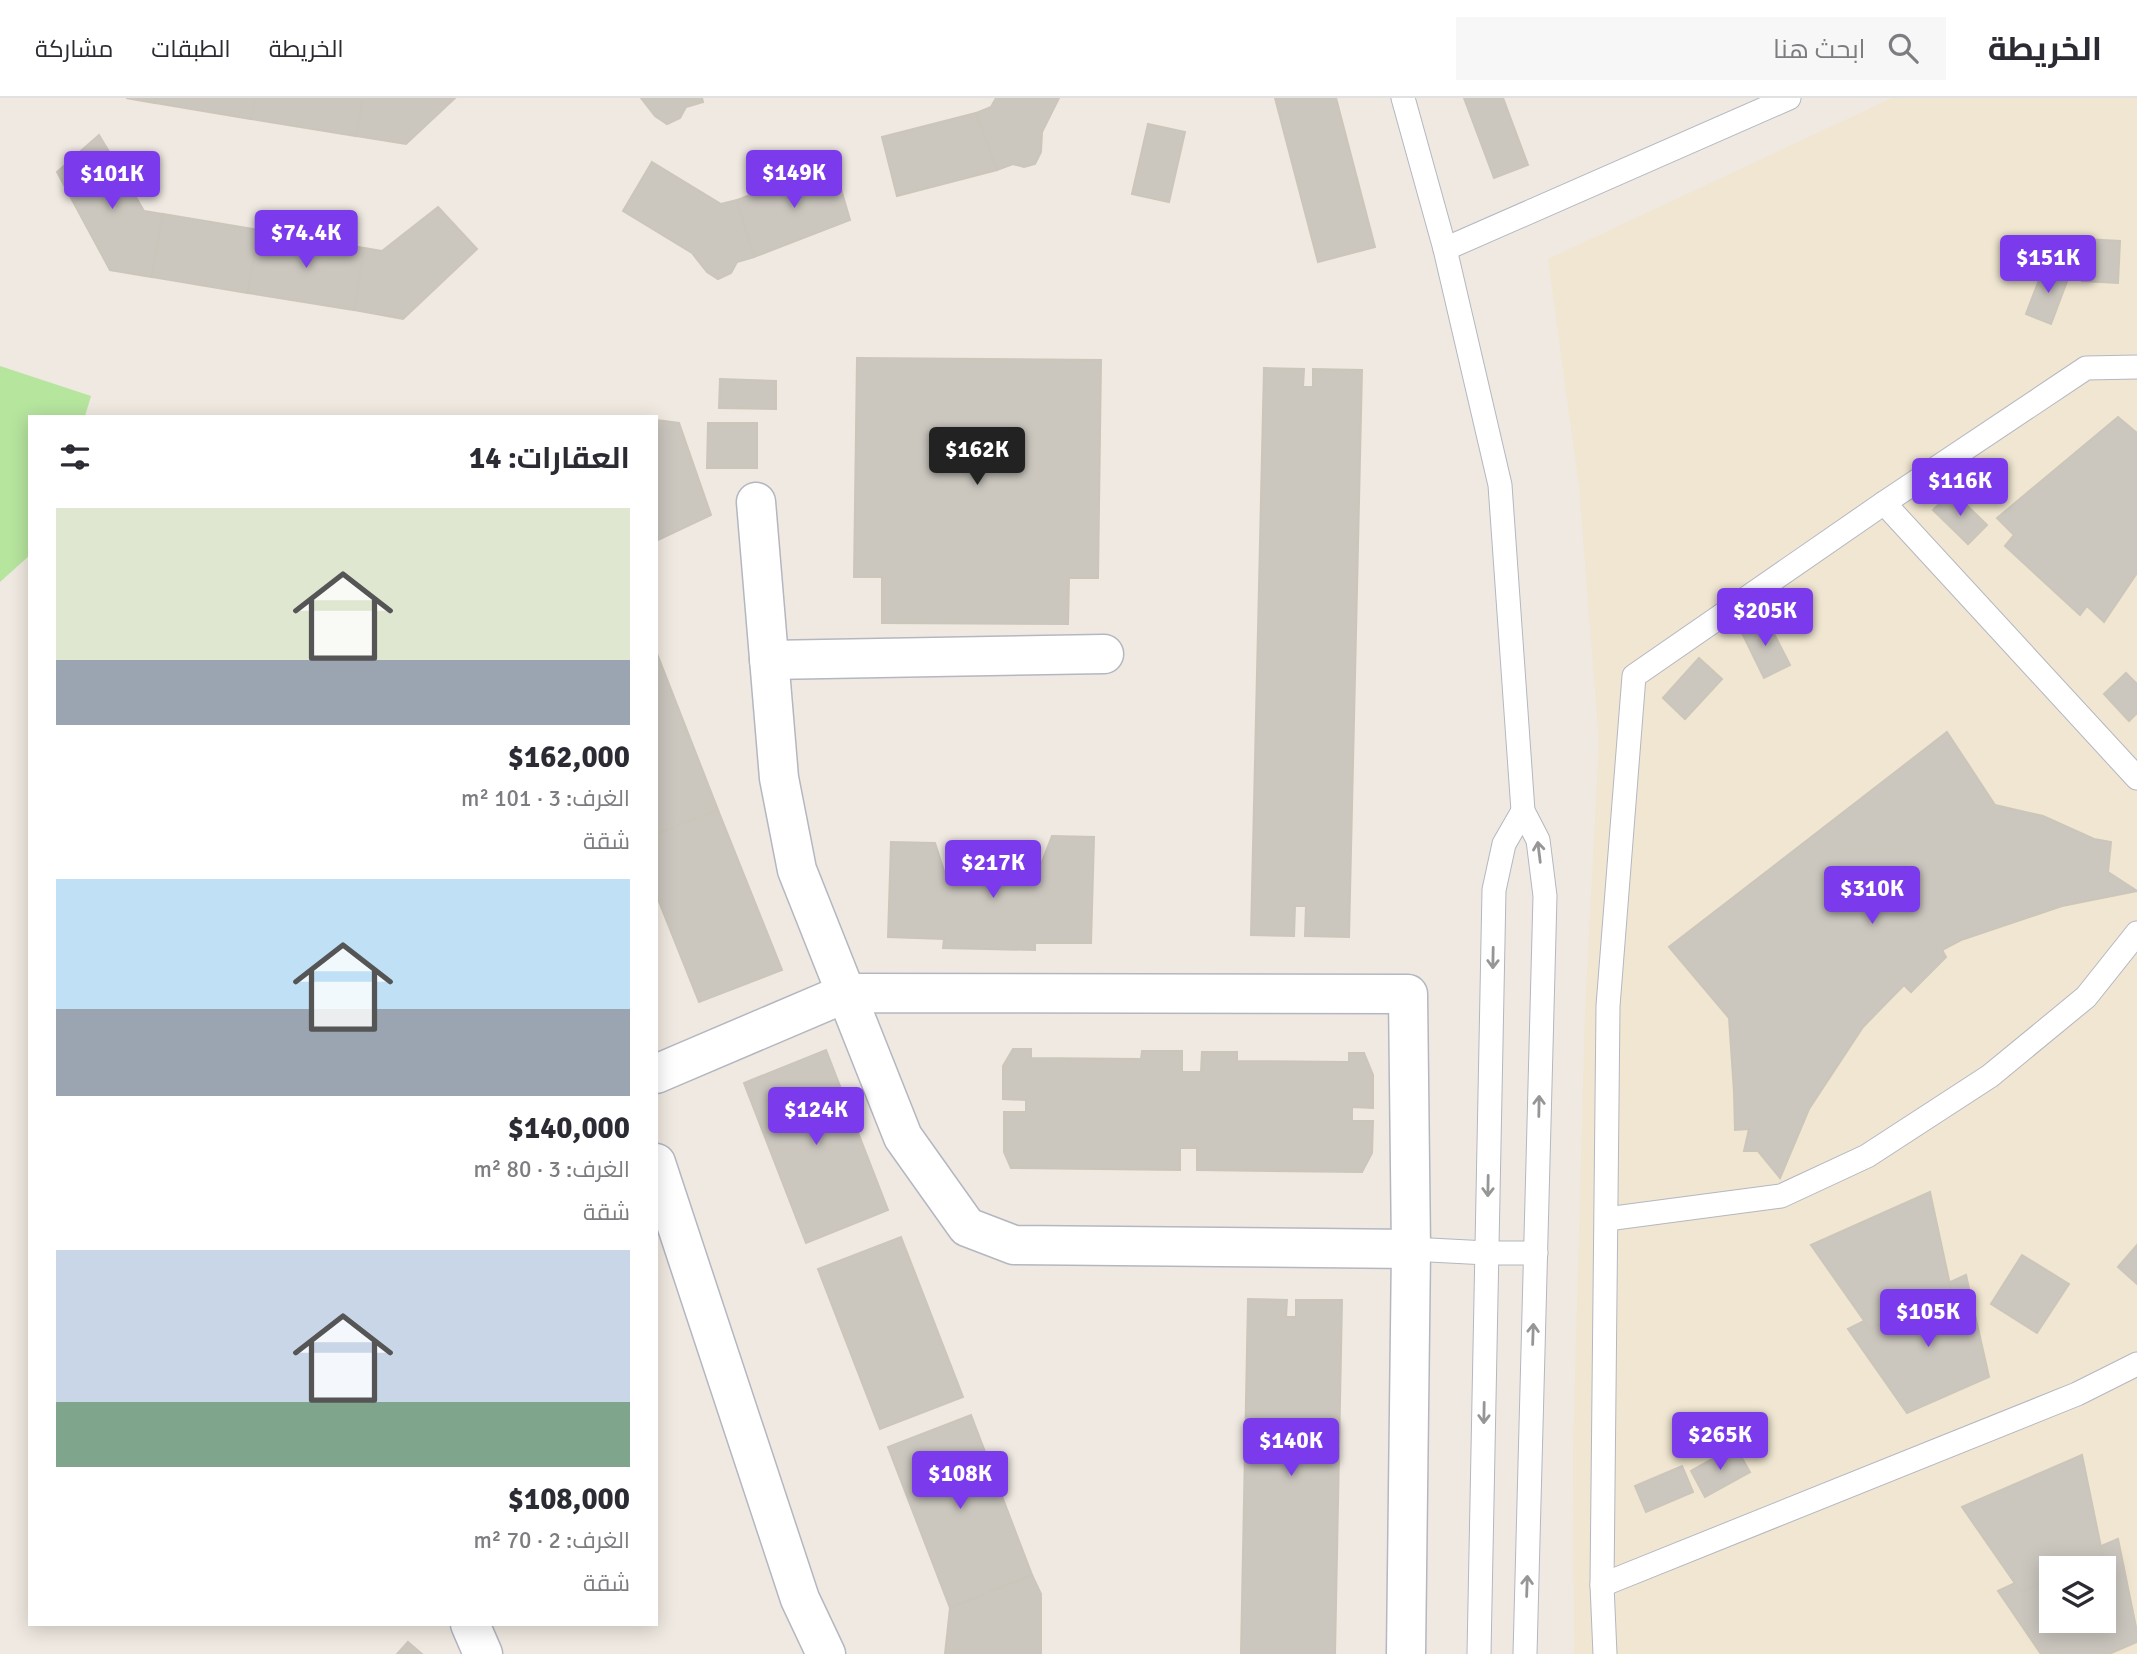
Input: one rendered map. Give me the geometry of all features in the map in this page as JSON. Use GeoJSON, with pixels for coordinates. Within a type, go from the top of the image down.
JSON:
{"type":"FeatureCollection","features":[{"type":"Feature","properties":{"kind":"street"},"geometry":{"type":"LineString","coordinates":[[757,502],[779,778],[797,870],[903,1137],[967,1227],[1014,1245],[1411,1249]]}},
{"type":"Feature","properties":{"kind":"street"},"geometry":{"type":"LineString","coordinates":[[769,660],[1104,654]]}},
{"type":"Feature","properties":{"kind":"street"},"geometry":{"type":"LineString","coordinates":[[658,1073],[846,993],[1408,994],[1411,1249],[1406,1654]]}},
{"type":"Feature","properties":{"kind":"street"},"geometry":{"type":"LineString","coordinates":[[658,1169],[800,1599],[826,1654]]}},
{"type":"Feature","properties":{"kind":"street"},"geometry":{"type":"LineString","coordinates":[[471,1626],[483,1654]]}},
{"type":"Feature","properties":{"kind":"lane"},"geometry":{"type":"LineString","coordinates":[[1403,98],[1445,249],[1500,485],[1523,811],[1538,840],[1545,896],[1525,1654]]}},
{"type":"Feature","properties":{"kind":"lane"},"geometry":{"type":"LineString","coordinates":[[1445,249],[1789,98]]}},
{"type":"Feature","properties":{"kind":"lane"},"geometry":{"type":"LineString","coordinates":[[1605,1654],[1602,1585],[1608,1006],[1634,676],[1884,503],[2087,368],[2137,367]]}},
{"type":"Feature","properties":{"kind":"lane"},"geometry":{"type":"LineString","coordinates":[[1884,503],[2137,778]]}},
{"type":"Feature","properties":{"kind":"lane"},"geometry":{"type":"LineString","coordinates":[[1479,1654],[1494,890],[1504,844],[1523,811]]}},
{"type":"Feature","properties":{"kind":"lane"},"geometry":{"type":"LineString","coordinates":[[1607,1219],[1781,1195],[1867,1156],[1990,1076],[2086,997],[2137,933]]}},
{"type":"Feature","properties":{"kind":"lane"},"geometry":{"type":"LineString","coordinates":[[1411,1249],[1536,1253]]}},
{"type":"Feature","properties":{"kind":"lane"},"geometry":{"type":"LineString","coordinates":[[1602,1585],[2077,1394],[2137,1364]]}},
{"type":"Feature","properties":{"kind":"shaded area"},"geometry":{"type":"Polygon","coordinates":[[[1892,98],[2137,98],[2137,1654],[1574,1654],[1573,1451],[1585,1011],[1599,741],[1579,487],[1548,259],[1892,98]]]}},
{"type":"Feature","properties":{"kind":"green space"},"geometry":{"type":"Polygon","coordinates":[[[0,366],[91,396],[85,415],[28,415],[28,557],[0,582],[0,366]]]}},
{"type":"Feature","properties":{"kind":"building"},"geometry":{"type":"Polygon","coordinates":[[[126,98],[156,98],[155,103],[126,98]]]}},
{"type":"Feature","properties":{"kind":"building"},"geometry":{"type":"Polygon","coordinates":[[[156,98],[255,98],[251,119],[155,103],[156,98]]]}},
{"type":"Feature","properties":{"kind":"building"},"geometry":{"type":"Polygon","coordinates":[[[255,98],[363,98],[356,136],[251,119],[255,98]]]}},
{"type":"Feature","properties":{"kind":"building"},"geometry":{"type":"Polygon","coordinates":[[[363,98],[455,98],[406,144],[356,136],[363,98]]]}},
{"type":"Feature","properties":{"kind":"building"},"geometry":{"type":"Polygon","coordinates":[[[641,98],[702,98],[703,102],[686,107],[680,118],[667,124],[655,116],[641,98]]]}},
{"type":"Feature","properties":{"kind":"building"},"geometry":{"type":"Polygon","coordinates":[[[996,98],[1059,98],[1042,132],[1041,152],[1035,164],[1024,167],[1013,164],[997,170],[976,113],[991,107],[996,98]]]}},
{"type":"Feature","properties":{"kind":"building"},"geometry":{"type":"Polygon","coordinates":[[[1275,98],[1336,98],[1375,247],[1318,262],[1275,98]]]}},
{"type":"Feature","properties":{"kind":"building"},"geometry":{"type":"Polygon","coordinates":[[[1464,98],[1503,98],[1528,165],[1494,178],[1464,98]]]}},
{"type":"Feature","properties":{"kind":"building"},"geometry":{"type":"Polygon","coordinates":[[[976,113],[997,170],[897,196],[882,137],[976,113]]]}},
{"type":"Feature","properties":{"kind":"building"},"geometry":{"type":"Polygon","coordinates":[[[1148,124],[1185,132],[1169,202],[1132,194],[1148,124]]]}},
{"type":"Feature","properties":{"kind":"building"},"geometry":{"type":"Polygon","coordinates":[[[99,135],[144,211],[163,214],[152,277],[110,270],[57,172],[99,135]]]}},
{"type":"Feature","properties":{"kind":"building"},"geometry":{"type":"Polygon","coordinates":[[[652,162],[721,204],[737,200],[754,257],[737,262],[731,273],[718,279],[707,272],[692,253],[623,211],[652,162]]]}},
{"type":"Feature","properties":{"kind":"building"},"geometry":{"type":"Polygon","coordinates":[[[833,162],[850,220],[754,257],[737,200],[833,162]]]}},
{"type":"Feature","properties":{"kind":"building"},"geometry":{"type":"Polygon","coordinates":[[[438,207],[477,249],[403,319],[354,310],[364,248],[382,251],[438,207]]]}},
{"type":"Feature","properties":{"kind":"building"},"geometry":{"type":"Polygon","coordinates":[[[163,214],[259,230],[248,293],[152,277],[163,214]]]}},
{"type":"Feature","properties":{"kind":"building"},"geometry":{"type":"Polygon","coordinates":[[[259,230],[364,248],[354,310],[248,293],[259,230]]]}},
{"type":"Feature","properties":{"kind":"building"},"geometry":{"type":"Polygon","coordinates":[[[2084,239],[2120,241],[2118,283],[2082,281],[2084,239]]]}},
{"type":"Feature","properties":{"kind":"building"},"geometry":{"type":"Polygon","coordinates":[[[2044,267],[2069,276],[2051,324],[2026,314],[2044,267]]]}},
{"type":"Feature","properties":{"kind":"building"},"geometry":{"type":"Polygon","coordinates":[[[857,358],[1101,360],[1098,578],[1069,578],[1068,624],[882,623],[882,577],[854,577],[857,358]]]}},
{"type":"Feature","properties":{"kind":"building"},"geometry":{"type":"Polygon","coordinates":[[[1264,368],[1304,369],[1303,387],[1313,387],[1313,369],[1362,370],[1349,937],[1305,936],[1306,906],[1295,906],[1294,936],[1251,935],[1264,368]]]}},
{"type":"Feature","properties":{"kind":"building"},"geometry":{"type":"Polygon","coordinates":[[[720,379],[776,381],[776,409],[719,408],[720,379]]]}},
{"type":"Feature","properties":{"kind":"building"},"geometry":{"type":"Polygon","coordinates":[[[2118,417],[2137,433],[2137,573],[2104,622],[2087,606],[2080,615],[2005,546],[2014,535],[1997,518],[2118,417]]]}},
{"type":"Feature","properties":{"kind":"building"},"geometry":{"type":"Polygon","coordinates":[[[658,420],[679,423],[711,515],[658,540],[658,420]]]}},
{"type":"Feature","properties":{"kind":"building"},"geometry":{"type":"Polygon","coordinates":[[[708,423],[757,423],[757,468],[707,468],[708,423]]]}},
{"type":"Feature","properties":{"kind":"building"},"geometry":{"type":"Polygon","coordinates":[[[1952,491],[1987,525],[1968,544],[1933,510],[1952,491]]]}},
{"type":"Feature","properties":{"kind":"building"},"geometry":{"type":"Polygon","coordinates":[[[1766,618],[1790,665],[1764,678],[1741,631],[1766,618]]]}},
{"type":"Feature","properties":{"kind":"building"},"geometry":{"type":"Polygon","coordinates":[[[658,656],[718,810],[658,833],[658,656]]]}},
{"type":"Feature","properties":{"kind":"building"},"geometry":{"type":"Polygon","coordinates":[[[1699,658],[1722,679],[1685,719],[1663,698],[1699,658]]]}},
{"type":"Feature","properties":{"kind":"building"},"geometry":{"type":"Polygon","coordinates":[[[2126,673],[2137,684],[2137,713],[2129,721],[2104,694],[2126,673]]]}},
{"type":"Feature","properties":{"kind":"building"},"geometry":{"type":"Polygon","coordinates":[[[1947,732],[1995,805],[2043,816],[2094,839],[2111,842],[2108,872],[2137,891],[2062,906],[1961,940],[1942,950],[1946,957],[1911,992],[1904,985],[1863,1027],[1809,1109],[1780,1178],[1758,1151],[1744,1151],[1749,1129],[1735,1130],[1729,1018],[1669,947],[1947,732]]]}},
{"type":"Feature","properties":{"kind":"building"},"geometry":{"type":"Polygon","coordinates":[[[718,810],[782,970],[699,1002],[658,899],[658,833],[718,810]]]}},
{"type":"Feature","properties":{"kind":"building"},"geometry":{"type":"Polygon","coordinates":[[[1052,836],[1094,837],[1091,943],[1035,943],[1035,950],[943,948],[944,939],[888,937],[891,842],[935,843],[945,874],[1036,877],[1052,836]]]}},
{"type":"Feature","properties":{"kind":"building"},"geometry":{"type":"Polygon","coordinates":[[[1013,1049],[1031,1049],[1031,1058],[1141,1059],[1142,1051],[1182,1051],[1182,1072],[1201,1072],[1202,1052],[1237,1052],[1237,1061],[1349,1062],[1349,1053],[1364,1053],[1373,1075],[1373,1108],[1352,1107],[1352,1121],[1373,1121],[1372,1153],[1362,1172],[1197,1170],[1197,1148],[1180,1148],[1180,1170],[1011,1168],[1004,1152],[1004,1112],[1026,1112],[1026,1100],[1003,1099],[1003,1066],[1013,1049]]]}},
{"type":"Feature","properties":{"kind":"building"},"geometry":{"type":"Polygon","coordinates":[[[826,1050],[888,1210],[806,1243],[744,1083],[826,1050]]]}},
{"type":"Feature","properties":{"kind":"building"},"geometry":{"type":"Polygon","coordinates":[[[1930,1192],[1952,1294],[1870,1329],[1811,1245],[1930,1192]]]}},
{"type":"Feature","properties":{"kind":"building"},"geometry":{"type":"Polygon","coordinates":[[[901,1237],[963,1397],[880,1429],[818,1269],[901,1237]]]}},
{"type":"Feature","properties":{"kind":"building"},"geometry":{"type":"Polygon","coordinates":[[[2137,1245],[2137,1284],[2118,1267],[2137,1245]]]}},
{"type":"Feature","properties":{"kind":"building"},"geometry":{"type":"Polygon","coordinates":[[[2022,1255],[2069,1284],[2037,1333],[1991,1304],[2022,1255]]]}},
{"type":"Feature","properties":{"kind":"building"},"geometry":{"type":"Polygon","coordinates":[[[1966,1275],[1989,1377],[1907,1413],[1848,1329],[1864,1321],[1870,1329],[1952,1294],[1950,1282],[1966,1275]]]}},
{"type":"Feature","properties":{"kind":"building"},"geometry":{"type":"Polygon","coordinates":[[[1248,1299],[1287,1300],[1286,1317],[1296,1317],[1296,1300],[1342,1300],[1335,1654],[1241,1654],[1248,1299]]]}},
{"type":"Feature","properties":{"kind":"building"},"geometry":{"type":"Polygon","coordinates":[[[971,1415],[1032,1575],[950,1608],[888,1447],[971,1415]]]}},
{"type":"Feature","properties":{"kind":"building"},"geometry":{"type":"Polygon","coordinates":[[[1735,1446],[1750,1472],[1705,1497],[1691,1471],[1735,1446]]]}},
{"type":"Feature","properties":{"kind":"building"},"geometry":{"type":"Polygon","coordinates":[[[2082,1455],[2103,1556],[2039,1556],[2039,1584],[2021,1592],[1962,1507],[2082,1455]]]}},
{"type":"Feature","properties":{"kind":"building"},"geometry":{"type":"Polygon","coordinates":[[[1682,1466],[1693,1492],[1646,1512],[1635,1486],[1682,1466]]]}},
{"type":"Feature","properties":{"kind":"building"},"geometry":{"type":"Polygon","coordinates":[[[2118,1539],[2137,1642],[2109,1654],[2041,1654],[1998,1591],[2015,1583],[2021,1592],[2039,1584],[2039,1633],[2116,1633],[2116,1556],[2103,1556],[2101,1546],[2118,1539]]]}},
{"type":"Feature","properties":{"kind":"building"},"geometry":{"type":"Polygon","coordinates":[[[1032,1575],[1041,1594],[1041,1654],[945,1654],[950,1608],[1032,1575]]]}},
{"type":"Feature","properties":{"kind":"building"},"geometry":{"type":"Polygon","coordinates":[[[408,1642],[422,1654],[397,1654],[408,1642]]]}}]}
